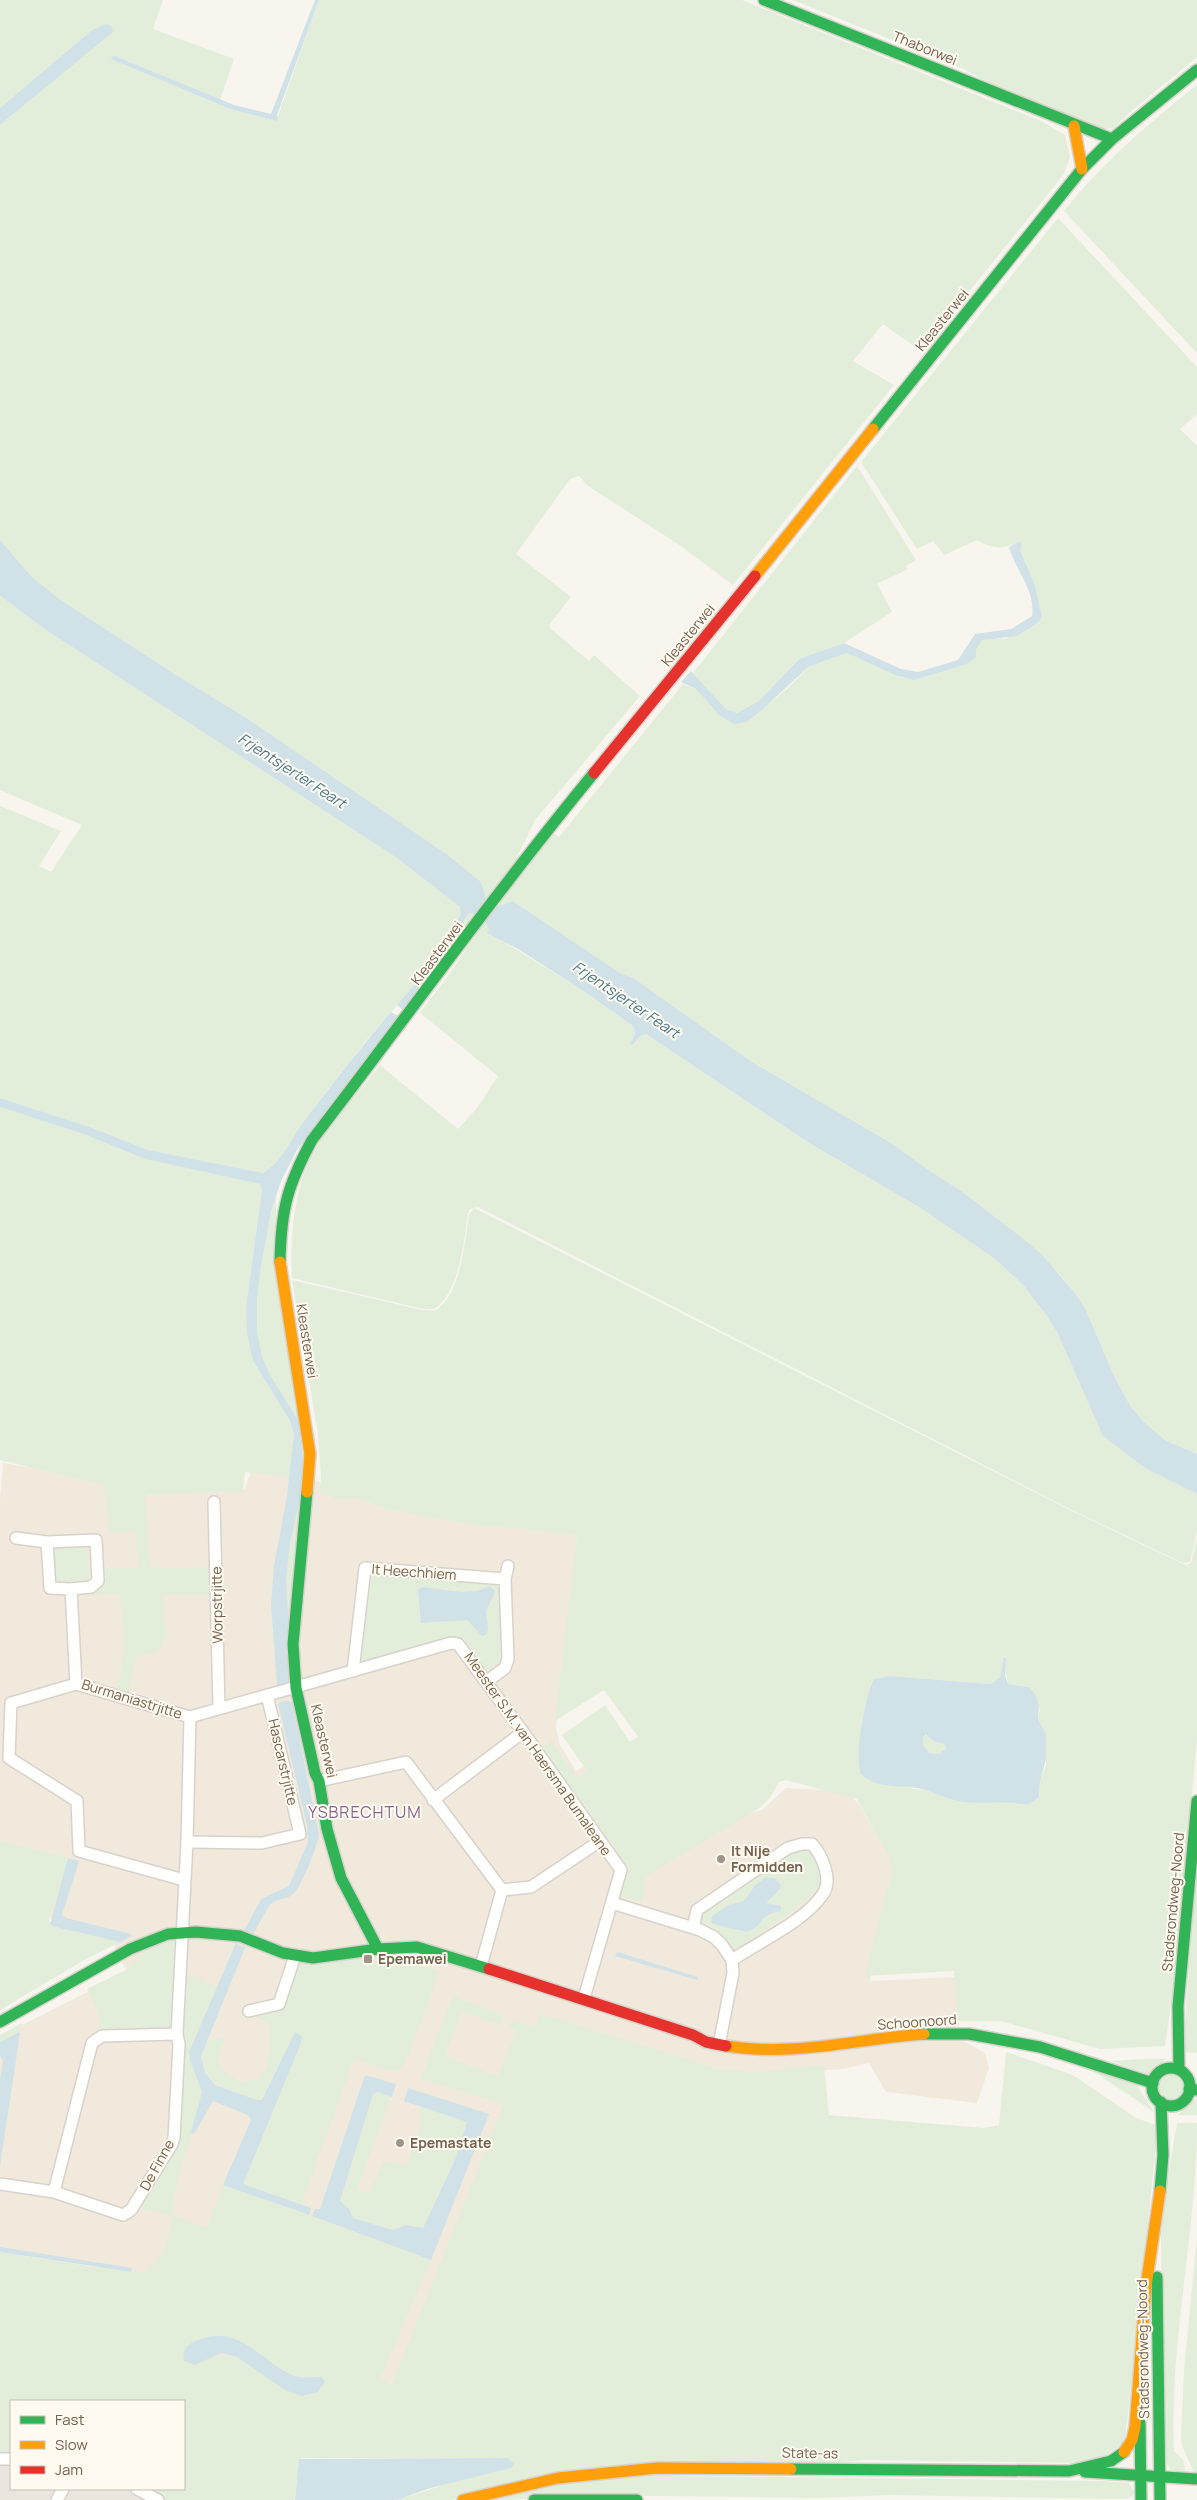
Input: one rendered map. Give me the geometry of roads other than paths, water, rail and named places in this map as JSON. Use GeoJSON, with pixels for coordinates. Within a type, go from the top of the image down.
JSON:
{"type":"FeatureCollection","features":[{"type":"Feature","properties":{"kind":"street","name":"Thaborwei"},"geometry":{"type":"LineString","coordinates":[[764,0],[1074,126],[1112,138]]}},
{"type":"Feature","properties":{"kind":"street","name":"Kleasterwei"},"geometry":{"type":"LineString","coordinates":[[378,1949],[341,1878],[327,1829],[319,1791],[319,1781],[315,1773],[296,1688],[293,1644],[310,1454],[280,1266],[281,1225],[285,1200],[300,1162],[312,1140],[481,919],[526,855],[682,667],[1082,169],[1112,138],[1197,70]]}},
{"type":"Feature","properties":{"kind":"street"},"geometry":{"type":"LineString","coordinates":[[1074,126],[1082,169]]}},
{"type":"Feature","properties":{"kind":"street","name":"Worpstrjitte"},"geometry":{"type":"LineString","coordinates":[[214,1502],[219,1708]]}},
{"type":"Feature","properties":{"kind":"street"},"geometry":{"type":"LineString","coordinates":[[16,1538],[47,1542],[96,1540],[98,1581],[91,1587],[71,1589],[50,1588],[47,1542]]}},
{"type":"Feature","properties":{"kind":"street"},"geometry":{"type":"LineString","coordinates":[[486,1682],[505,1668],[508,1659],[505,1579],[508,1566]]}},
{"type":"Feature","properties":{"kind":"street","name":"It Heechhiem"},"geometry":{"type":"LineString","coordinates":[[353,1671],[365,1568],[505,1579]]}},
{"type":"Feature","properties":{"kind":"street","name":"Burmaniastrjitte"},"geometry":{"type":"LineString","coordinates":[[71,1589],[76,1684],[190,1717]]}},
{"type":"Feature","properties":{"kind":"street","name":"Meester S.M. van Haersma Bumaleane"},"geometry":{"type":"LineString","coordinates":[[296,1688],[451,1643],[463,1648],[621,1870],[583,2004]]}},
{"type":"Feature","properties":{"kind":"street"},"geometry":{"type":"LineString","coordinates":[[76,1684],[11,1703],[9,1758],[77,1801],[79,1850],[184,1880]]}},
{"type":"Feature","properties":{"kind":"street"},"geometry":{"type":"LineString","coordinates":[[181,1932],[187,1842],[190,1717],[296,1688]]}},
{"type":"Feature","properties":{"kind":"street","name":"Hascarstrjitte"},"geometry":{"type":"LineString","coordinates":[[187,1842],[262,1843],[300,1834],[267,1695]]}},
{"type":"Feature","properties":{"kind":"street"},"geometry":{"type":"LineString","coordinates":[[433,1800],[523,1732]]}},
{"type":"Feature","properties":{"kind":"street"},"geometry":{"type":"LineString","coordinates":[[319,1781],[406,1762],[502,1890]]}},
{"type":"Feature","properties":{"kind":"street","name":"Stadsrondweg-Noord"},"geometry":{"type":"LineString","coordinates":[[1179,2069],[1178,2006],[1197,1800]]}},
{"type":"Feature","properties":{"kind":"street"},"geometry":{"type":"LineString","coordinates":[[502,1890],[532,1887],[600,1841]]}},
{"type":"Feature","properties":{"kind":"street"},"geometry":{"type":"LineString","coordinates":[[693,1928],[697,1910],[788,1848],[802,1844],[812,1844],[823,1862],[827,1885],[823,1894],[805,1913],[732,1960]]}},
{"type":"Feature","properties":{"kind":"street"},"geometry":{"type":"LineString","coordinates":[[481,1966],[502,1890]]}},
{"type":"Feature","properties":{"kind":"street"},"geometry":{"type":"LineString","coordinates":[[612,1903],[693,1928],[714,1937],[732,1960],[733,1973],[719,2045]]}},
{"type":"Feature","properties":{"kind":"street"},"geometry":{"type":"LineString","coordinates":[[0,2022],[130,1949],[158,1937],[181,1932],[240,1936],[295,1956],[313,1958],[378,1949],[417,1947],[481,1966],[583,2004]]}},
{"type":"Feature","properties":{"kind":"street","name":"De Finne"},"geometry":{"type":"LineString","coordinates":[[0,2184],[54,2192],[117,2215],[128,2214],[131,2210],[174,2138],[179,2044],[177,2034],[181,1932]]}},
{"type":"Feature","properties":{"kind":"street"},"geometry":{"type":"LineString","coordinates":[[407,1949],[412,1957],[583,2004]]}},
{"type":"Feature","properties":{"kind":"street"},"geometry":{"type":"LineString","coordinates":[[249,2011],[279,2004],[295,1956]]}},
{"type":"Feature","properties":{"kind":"street","name":"Schoonoord"},"geometry":{"type":"LineString","coordinates":[[583,2004],[693,2043],[706,2042],[758,2050],[798,2049],[922,2034],[969,2034],[1040,2048],[1153,2083]]}},
{"type":"Feature","properties":{"kind":"street","name":"Stadsrondweg-Noord"},"geometry":{"type":"LineString","coordinates":[[1166,2069],[1174,2016],[1178,2006]]}},
{"type":"Feature","properties":{"kind":"street"},"geometry":{"type":"LineString","coordinates":[[54,2192],[92,2042],[102,2036],[177,2034]]}},
{"type":"Feature","properties":{"kind":"street"},"geometry":{"type":"LineString","coordinates":[[1166,2069],[1179,2069],[1187,2076],[1193,2089],[1183,2102],[1175,2105],[1166,2105],[1154,2094],[1153,2083],[1157,2074],[1166,2069]]}},
{"type":"Feature","properties":{"kind":"street","name":"Stadsrondweg-Noord"},"geometry":{"type":"LineString","coordinates":[[1141,2500],[1140,2391],[1146,2286],[1157,2221],[1163,2155],[1161,2102]]}},
{"type":"Feature","properties":{"kind":"street","name":"Stadsrondweg-Noord"},"geometry":{"type":"LineString","coordinates":[[1163,2155],[1175,2105]]}},
{"type":"Feature","properties":{"kind":"street","name":"Stadsrondweg-Noord"},"geometry":{"type":"LineString","coordinates":[[1157,2221],[1160,2500]]}},
{"type":"Feature","properties":{"kind":"street"},"geometry":{"type":"LineString","coordinates":[[1069,2471],[1108,2463],[1125,2452],[1134,2434],[1136,2404],[1140,2391]]}},
{"type":"Feature","properties":{"kind":"street","name":"State-as"},"geometry":{"type":"LineString","coordinates":[[463,2500],[558,2478],[657,2468],[1069,2471],[1197,2479]]}},
{"type":"Feature","properties":{"kind":"street"},"geometry":{"type":"LineString","coordinates":[[139,2490],[158,2500]]}},
{"type":"Feature","properties":{"kind":"street"},"geometry":{"type":"LineString","coordinates":[[534,2500],[637,2500]]}},
{"type":"Feature","properties":{"kind":"water"},"geometry":{"type":"Polygon","coordinates":[[[315,0],[319,0],[277,115],[278,121],[230,109],[111,59],[113,55],[234,105],[271,114],[315,0]]]}},
{"type":"Feature","properties":{"kind":"water"},"geometry":{"type":"Polygon","coordinates":[[[106,24],[111,26],[113,32],[0,125],[0,108],[92,30],[106,24]]]}},
{"type":"Feature","properties":{"kind":"water","name":"Frjentsjerter Feart"},"geometry":{"type":"Polygon","coordinates":[[[0,540],[32,577],[58,598],[173,673],[245,717],[445,853],[481,882],[487,902],[495,907],[513,901],[620,973],[635,979],[752,1062],[891,1143],[960,1190],[1020,1236],[1041,1254],[1076,1294],[1085,1308],[1115,1378],[1131,1407],[1144,1422],[1165,1440],[1197,1454],[1197,1494],[1145,1468],[1103,1436],[1058,1334],[1047,1316],[1023,1285],[995,1259],[919,1207],[809,1143],[646,1034],[640,1036],[633,1045],[630,1044],[635,1034],[633,1026],[579,988],[518,949],[487,933],[489,929],[484,920],[469,913],[403,1010],[397,1005],[427,970],[461,914],[460,907],[397,858],[46,630],[2,597],[0,595],[0,540]]]}},
{"type":"Feature","properties":{"kind":"water"},"geometry":{"type":"Polygon","coordinates":[[[1020,541],[1022,545],[1020,550],[1035,585],[1042,616],[1039,622],[1017,636],[982,640],[976,650],[976,657],[967,664],[914,680],[895,675],[847,653],[808,667],[747,722],[734,724],[719,715],[696,689],[681,682],[691,671],[726,709],[737,713],[759,701],[799,659],[844,643],[901,669],[918,672],[958,660],[975,634],[1011,629],[1032,616],[1031,598],[1028,589],[1009,547],[1020,541]]]}},
{"type":"Feature","properties":{"kind":"water"},"geometry":{"type":"Polygon","coordinates":[[[391,1012],[398,1016],[297,1150],[281,1181],[271,1212],[261,1265],[257,1297],[257,1332],[262,1357],[270,1375],[298,1420],[304,1467],[301,1495],[290,1543],[286,1580],[292,1680],[277,1685],[271,1605],[274,1566],[287,1496],[294,1434],[290,1421],[253,1361],[247,1333],[246,1307],[262,1189],[260,1184],[145,1159],[86,1135],[0,1107],[0,1098],[90,1127],[148,1150],[263,1173],[281,1156],[316,1106],[391,1012]]]}},
{"type":"Feature","properties":{"kind":"water"},"geometry":{"type":"Polygon","coordinates":[[[490,1586],[495,1591],[486,1613],[488,1631],[484,1636],[467,1620],[421,1623],[418,1590],[422,1587],[462,1592],[476,1591],[490,1586]]]}},
{"type":"Feature","properties":{"kind":"water"},"geometry":{"type":"Polygon","coordinates":[[[1003,1658],[1006,1658],[1005,1675],[1008,1684],[1029,1687],[1035,1694],[1039,1705],[1038,1719],[1046,1734],[1046,1759],[1040,1781],[1039,1797],[1029,1804],[964,1802],[952,1800],[922,1789],[888,1786],[874,1782],[862,1775],[859,1768],[859,1743],[867,1698],[874,1679],[890,1676],[991,1684],[1001,1676],[1003,1658]],[[926,1735],[923,1737],[923,1745],[929,1753],[939,1754],[946,1748],[944,1744],[935,1742],[926,1735]]]}},
{"type":"Feature","properties":{"kind":"water"},"geometry":{"type":"Polygon","coordinates":[[[292,1702],[319,1834],[309,1866],[300,1884],[293,1894],[271,1904],[253,1934],[244,1931],[261,1899],[289,1886],[308,1842],[307,1825],[278,1703],[292,1702]]]}},
{"type":"Feature","properties":{"kind":"water"},"geometry":{"type":"Polygon","coordinates":[[[68,1858],[79,1861],[62,1915],[66,1918],[131,1934],[132,1936],[120,1942],[55,1927],[50,1924],[68,1858]]]}},
{"type":"Feature","properties":{"kind":"water"},"geometry":{"type":"Polygon","coordinates":[[[765,1878],[775,1878],[781,1885],[780,1889],[766,1903],[781,1906],[781,1911],[768,1915],[754,1929],[749,1931],[711,1923],[712,1916],[727,1906],[745,1900],[755,1885],[765,1878]]]}},
{"type":"Feature","properties":{"kind":"water"},"geometry":{"type":"Polygon","coordinates":[[[236,1943],[245,1948],[201,2056],[205,2073],[215,2085],[257,2100],[262,2100],[295,2032],[302,2036],[301,2043],[243,2184],[311,2208],[309,2215],[223,2185],[251,2120],[248,2115],[213,2101],[194,2134],[191,2132],[202,2092],[190,2060],[189,2052],[236,1943]]]}},
{"type":"Feature","properties":{"kind":"water"},"geometry":{"type":"Polygon","coordinates":[[[617,1952],[698,1977],[697,1980],[615,1956],[617,1952]]]}},
{"type":"Feature","properties":{"kind":"water"},"geometry":{"type":"Polygon","coordinates":[[[19,2032],[0,2166],[0,2080],[3,2060],[0,2056],[0,2042],[19,2032]]]}},
{"type":"Feature","properties":{"kind":"water"},"geometry":{"type":"Polygon","coordinates":[[[365,2075],[396,2084],[392,2097],[378,2092],[373,2094],[340,2201],[349,2209],[353,2218],[393,2230],[405,2225],[423,2228],[455,2160],[467,2122],[404,2101],[408,2088],[489,2114],[431,2260],[312,2216],[315,2209],[320,2209],[365,2075]]]}},
{"type":"Feature","properties":{"kind":"water"},"geometry":{"type":"Polygon","coordinates":[[[0,2247],[132,2268],[131,2272],[0,2252],[0,2247]]]}},
{"type":"Feature","properties":{"kind":"water"},"geometry":{"type":"Polygon","coordinates":[[[213,2336],[224,2336],[244,2343],[294,2376],[321,2377],[325,2381],[318,2392],[302,2396],[285,2390],[237,2357],[222,2353],[195,2365],[184,2361],[185,2350],[188,2346],[197,2340],[213,2336]]]}},
{"type":"Feature","properties":{"kind":"water"},"geometry":{"type":"Polygon","coordinates":[[[508,2458],[514,2464],[511,2468],[427,2489],[397,2500],[295,2500],[299,2459],[508,2458]]]}},
{"type":"Feature","properties":{"kind":"place","name":"It Nije Formidden"},"geometry":{"type":"Point","coordinates":[721,1859]}},
{"type":"Feature","properties":{"kind":"place","name":"Epemawei"},"geometry":{"type":"Point","coordinates":[368,1959]}},
{"type":"Feature","properties":{"kind":"place","name":"Epemastate"},"geometry":{"type":"Point","coordinates":[400,2143]}},
{"type":"Feature","properties":{"kind":"district","name":"YSBRECHTUM"},"geometry":{"type":"Point","coordinates":[365,1812]}}]}
